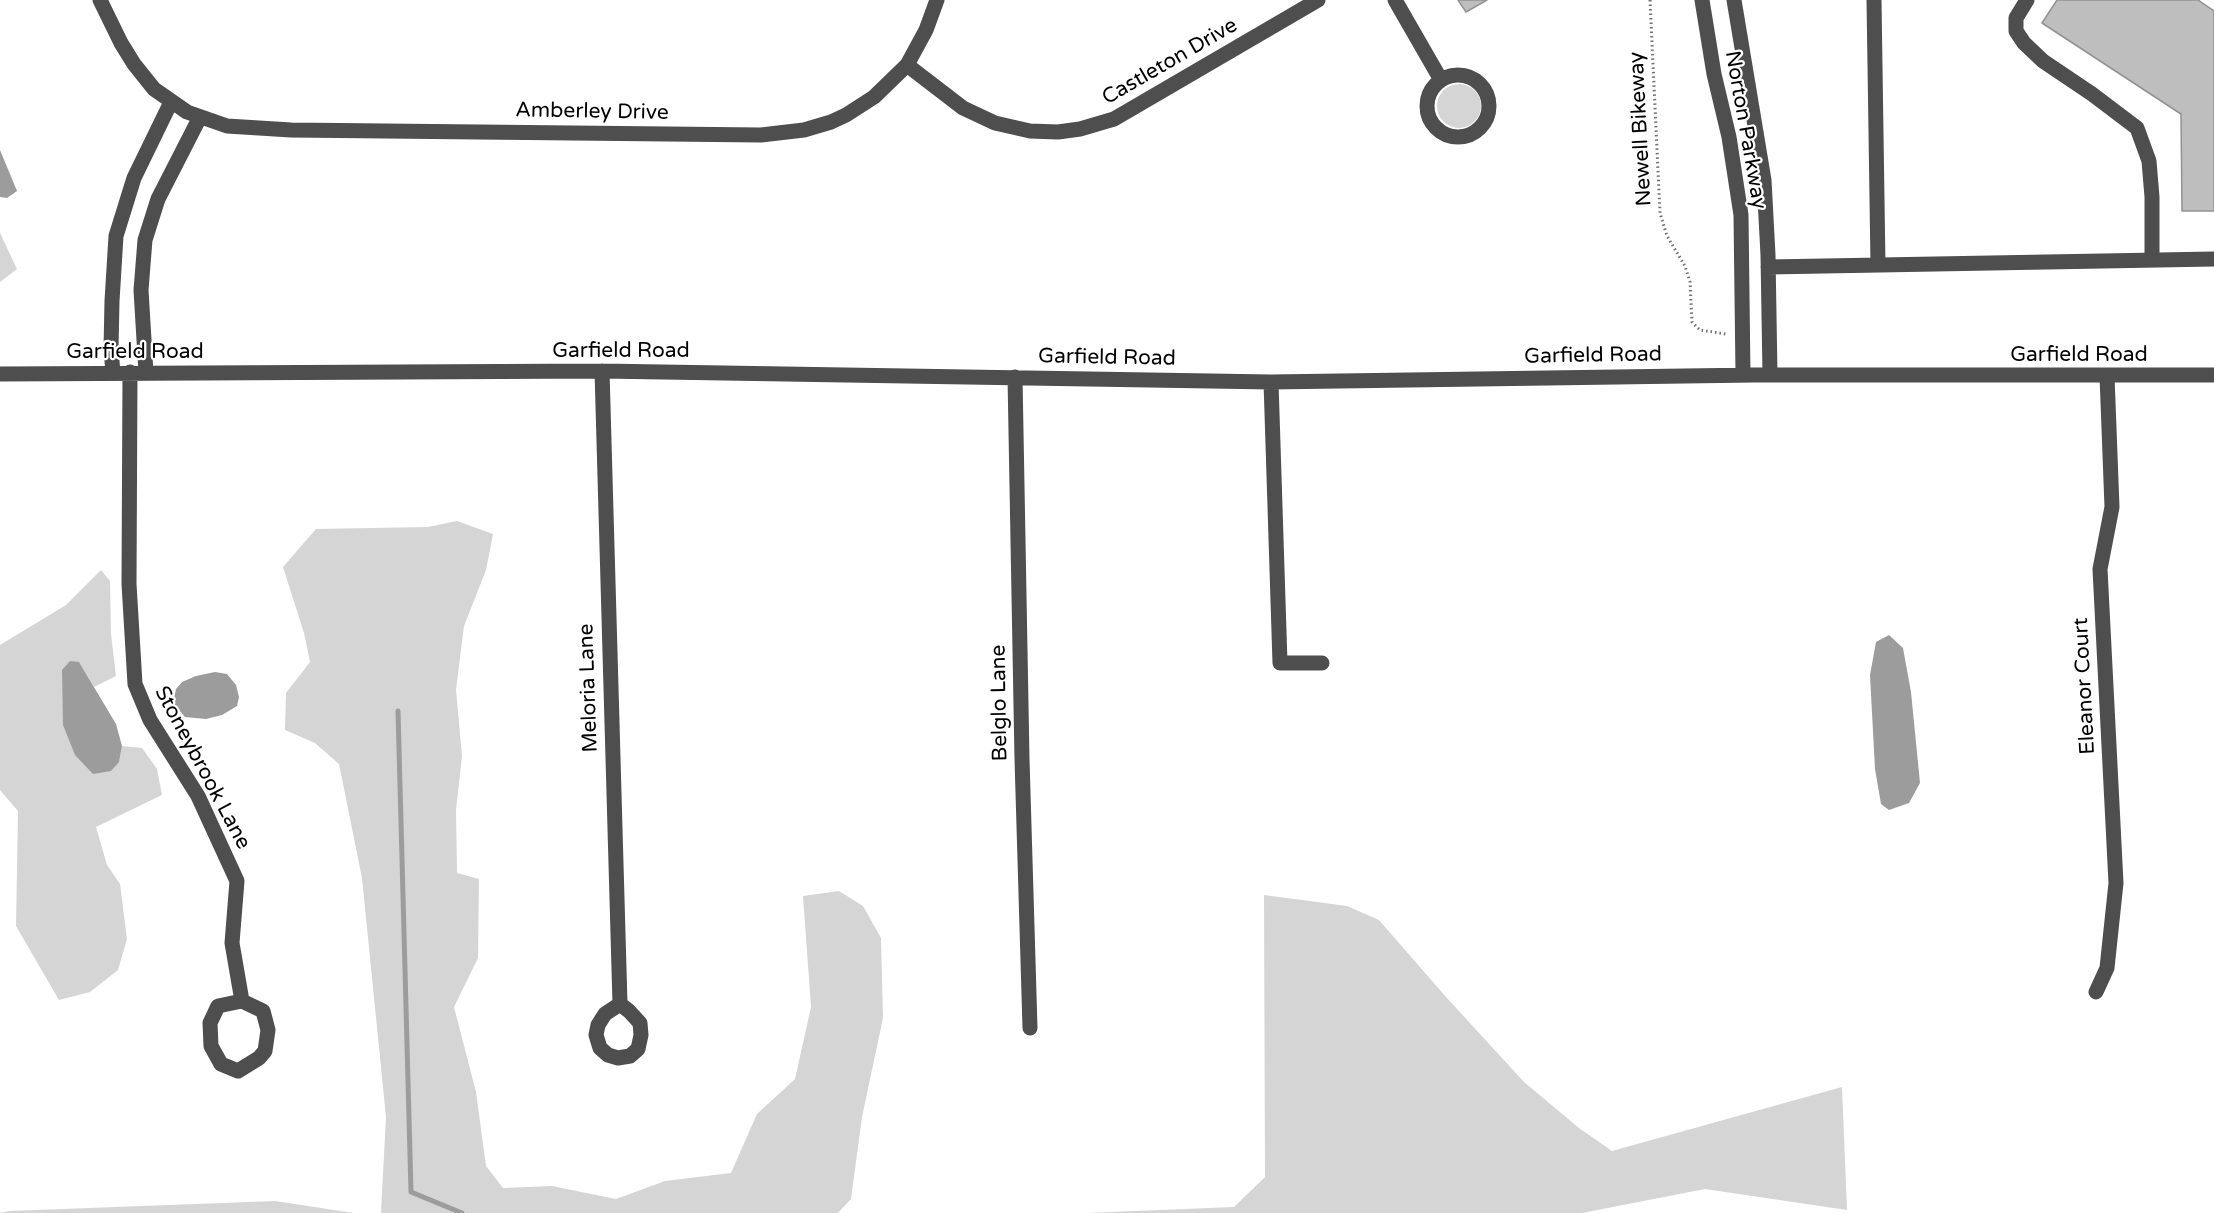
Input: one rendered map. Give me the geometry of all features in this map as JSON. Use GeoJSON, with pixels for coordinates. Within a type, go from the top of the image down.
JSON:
{"type":"FeatureCollection","features":[{"type":"Feature","properties":{"kind":"street","name":"Amberley Drive"},"geometry":{"type":"LineString","coordinates":[[100,0],[121,43],[154,89],[171,102],[194,114],[227,126],[256,129],[687,134],[786,133],[804,130],[846,115],[874,97],[908,65],[926,30],[937,0]]}},
{"type":"Feature","properties":{"kind":"street","name":"Castleton Drive"},"geometry":{"type":"LineString","coordinates":[[908,65],[963,108],[995,123],[1030,131],[1058,132],[1080,129],[1114,119],[1318,0]]}},
{"type":"Feature","properties":{"kind":"street"},"geometry":{"type":"LineString","coordinates":[[1395,0],[1441,80]]}},
{"type":"Feature","properties":{"kind":"street","name":"Norton Parkway"},"geometry":{"type":"LineString","coordinates":[[1702,0],[1714,74],[1730,137],[1741,215],[1743,375]]}},
{"type":"Feature","properties":{"kind":"street","name":"Norton Parkway"},"geometry":{"type":"LineString","coordinates":[[1734,0],[1764,180],[1770,375]]}},
{"type":"Feature","properties":{"kind":"street"},"geometry":{"type":"LineString","coordinates":[[1874,0],[1878,265]]}},
{"type":"Feature","properties":{"kind":"street"},"geometry":{"type":"LineString","coordinates":[[2027,0],[2016,18],[2016,31],[2024,43],[2043,61],[2092,94],[2136,128],[2149,161],[2152,197],[2152,260]]}},
{"type":"Feature","properties":{"kind":"street"},"geometry":{"type":"LineString","coordinates":[[1450,76],[1470,77],[1485,90],[1489,110],[1480,128],[1472,134],[1464,137],[1447,135],[1433,125],[1429,117],[1427,101],[1430,92],[1441,80],[1450,76]]}},
{"type":"Feature","properties":{"kind":"street"},"geometry":{"type":"LineString","coordinates":[[113,373],[111,310],[116,236],[134,178],[171,102]]}},
{"type":"Feature","properties":{"kind":"street"},"geometry":{"type":"LineString","coordinates":[[146,372],[141,290],[145,240],[158,200],[194,114]]}},
{"type":"Feature","properties":{"kind":"street"},"geometry":{"type":"LineString","coordinates":[[1768,267],[2214,259]]}},
{"type":"Feature","properties":{"kind":"street","name":"Garfield Road"},"geometry":{"type":"LineString","coordinates":[[0,374],[602,371],[1270,382],[1743,375],[2214,375]]}},
{"type":"Feature","properties":{"kind":"street","name":"Meloria Lane"},"geometry":{"type":"LineString","coordinates":[[602,371],[620,1004]]}},
{"type":"Feature","properties":{"kind":"street","name":"Stoneybrook Lane"},"geometry":{"type":"LineString","coordinates":[[130,372],[129,584],[135,684],[150,720],[198,796],[237,881],[232,943],[242,1000]]}},
{"type":"Feature","properties":{"kind":"street","name":"Eleanor Court"},"geometry":{"type":"LineString","coordinates":[[2096,992],[2107,968],[2116,883],[2100,569],[2112,507],[2107,376]]}},
{"type":"Feature","properties":{"kind":"street","name":"Belglo Lane"},"geometry":{"type":"LineString","coordinates":[[1015,377],[1030,1028]]}},
{"type":"Feature","properties":{"kind":"street"},"geometry":{"type":"LineString","coordinates":[[1270,382],[1280,663],[1322,663]]}},
{"type":"Feature","properties":{"kind":"street"},"geometry":{"type":"LineString","coordinates":[[242,1000],[263,1011],[268,1030],[265,1051],[259,1058],[238,1071],[221,1064],[211,1046],[210,1023],[218,1006],[242,1000]]}},
{"type":"Feature","properties":{"kind":"path","name":"Newell Bikeway"},"geometry":{"type":"LineString","coordinates":[[1650,0],[1660,213],[1667,236],[1685,266],[1690,282],[1692,322],[1700,330],[1723,334]]}},
{"type":"Feature","properties":{"kind":"shaded area"},"geometry":{"type":"Polygon","coordinates":[[[1459,84],[1475,90],[1481,106],[1475,122],[1459,128],[1443,122],[1437,106],[1443,90],[1459,84]]]}},
{"type":"Feature","properties":{"kind":"shaded area"},"geometry":{"type":"Polygon","coordinates":[[[0,150],[17,191],[7,198],[0,197],[0,150]]]}},
{"type":"Feature","properties":{"kind":"shaded area"},"geometry":{"type":"Polygon","coordinates":[[[0,233],[17,269],[0,282],[0,233]]]}},
{"type":"Feature","properties":{"kind":"shaded area"},"geometry":{"type":"Polygon","coordinates":[[[457,521],[493,534],[486,570],[464,626],[456,690],[462,756],[456,810],[457,873],[479,879],[478,958],[454,1007],[476,1092],[486,1166],[503,1188],[552,1186],[616,1199],[665,1181],[731,1173],[757,1114],[795,1079],[811,1007],[803,896],[839,891],[863,906],[881,938],[883,1018],[862,1117],[851,1199],[838,1213],[381,1213],[386,1117],[362,878],[339,764],[315,743],[285,730],[286,693],[310,662],[304,633],[283,567],[316,529],[428,527],[457,521]]]}},
{"type":"Feature","properties":{"kind":"shaded area"},"geometry":{"type":"Polygon","coordinates":[[[101,570],[110,581],[111,634],[116,676],[94,687],[79,662],[119,762],[122,746],[142,748],[157,769],[162,795],[96,827],[107,865],[120,884],[127,939],[118,970],[90,992],[59,1000],[16,926],[18,811],[0,790],[0,645],[66,605],[101,570]]]}},
{"type":"Feature","properties":{"kind":"shaded area"},"geometry":{"type":"Polygon","coordinates":[[[1889,635],[1903,648],[1911,692],[1920,783],[1909,803],[1889,810],[1881,804],[1875,769],[1870,675],[1876,642],[1889,635]]]}},
{"type":"Feature","properties":{"kind":"shaded area"},"geometry":{"type":"Polygon","coordinates":[[[70,661],[79,662],[116,724],[122,746],[119,762],[111,771],[93,774],[75,755],[63,725],[62,670],[70,661]]]}},
{"type":"Feature","properties":{"kind":"shaded area"},"geometry":{"type":"Polygon","coordinates":[[[215,672],[227,674],[236,685],[239,697],[237,706],[222,715],[206,719],[185,717],[173,703],[176,689],[182,682],[215,672]]]}},
{"type":"Feature","properties":{"kind":"shaded area"},"geometry":{"type":"Polygon","coordinates":[[[1264,895],[1347,906],[1379,920],[1524,1082],[1579,1128],[1612,1151],[1842,1087],[1847,1210],[1705,1189],[1582,1213],[1087,1213],[1234,1207],[1265,1177],[1264,895]]]}},
{"type":"Feature","properties":{"kind":"shaded area"},"geometry":{"type":"Polygon","coordinates":[[[275,1201],[354,1213],[0,1213],[10,1211],[275,1201]]]}},
{"type":"Feature","properties":{"kind":"building"},"geometry":{"type":"Polygon","coordinates":[[[1458,0],[1487,0],[1466,12],[1458,0]]]}},
{"type":"Feature","properties":{"kind":"building"},"geometry":{"type":"Polygon","coordinates":[[[2057,0],[2198,0],[2214,11],[2214,211],[2182,211],[2181,114],[2042,23],[2057,0]]]}},
{"type":"Feature","properties":{"kind":"waterway"},"geometry":{"type":"LineString","coordinates":[[398,711],[411,1192],[462,1213]]}}]}
